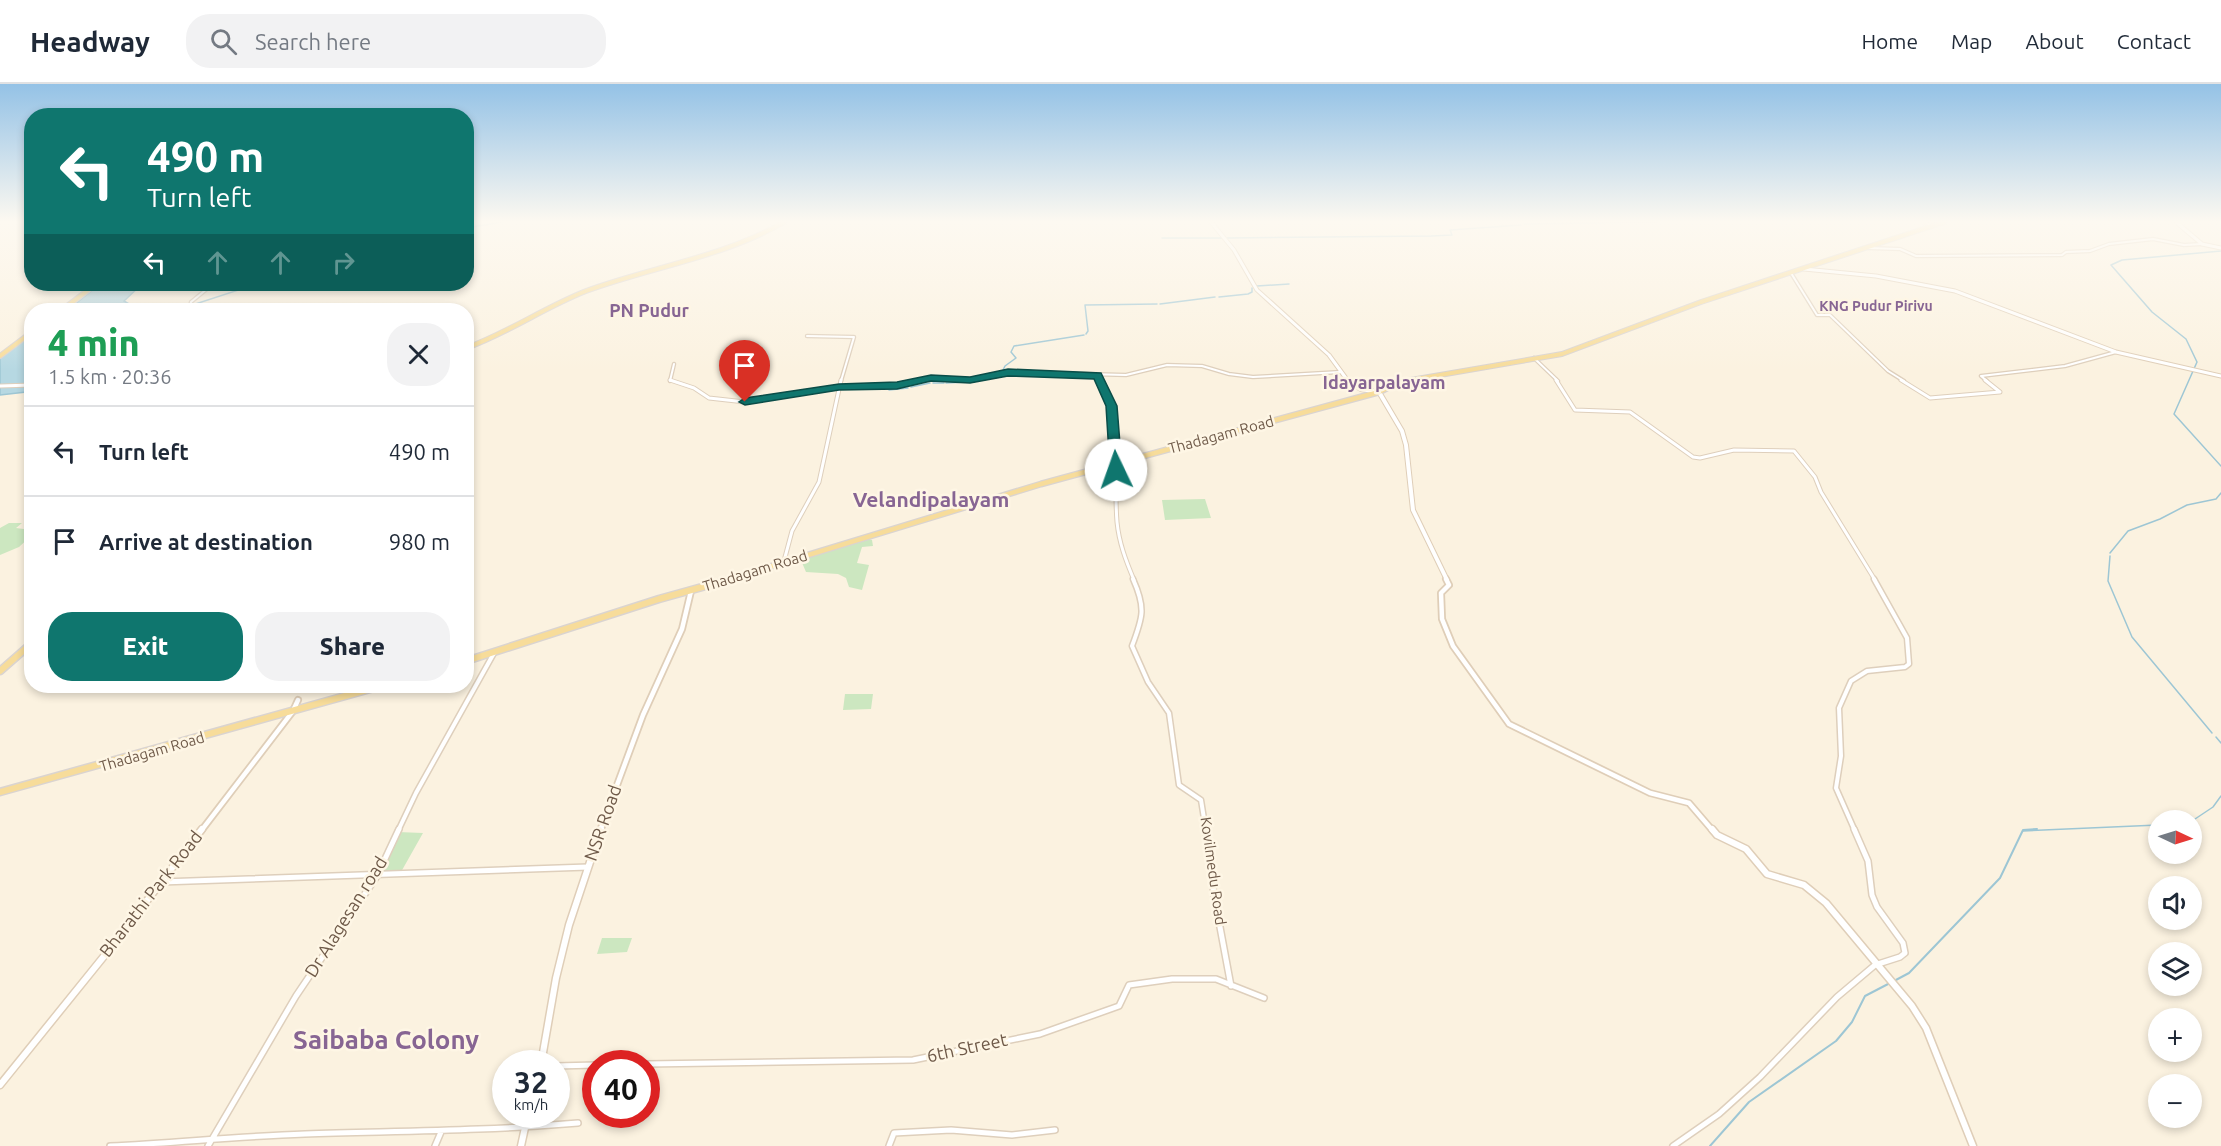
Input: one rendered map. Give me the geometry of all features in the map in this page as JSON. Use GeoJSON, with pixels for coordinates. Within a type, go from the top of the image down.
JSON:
{"type":"FeatureCollection","features":[{"type":"Feature","properties":{"kind":"main road"},"geometry":{"type":"LineString","coordinates":[[474,344],[493,338],[584,292],[649,272]]}},
{"type":"Feature","properties":{"kind":"main road"},"geometry":{"type":"LineString","coordinates":[[1245,272],[1250,281],[1329,355],[1352,385],[1370,392],[1379,392],[1403,432],[1413,508],[1421,534],[1449,585],[1441,593],[1442,619],[1453,646],[1509,724],[1631,785],[1657,796],[1689,803],[1717,835],[1746,849],[1767,874],[1810,889],[1826,903],[1926,1028],[1973,1146]]}},
{"type":"Feature","properties":{"kind":"main road","name":"Thadagam Road"},"geometry":{"type":"LineString","coordinates":[[474,659],[784,561],[1115,463],[1379,392],[1400,382],[1562,354],[1650,320],[1796,272]]}},
{"type":"Feature","properties":{"kind":"main road"},"geometry":{"type":"LineString","coordinates":[[1830,272],[1876,276],[1955,291],[2116,352],[2221,376]]}},
{"type":"Feature","properties":{"kind":"main road"},"geometry":{"type":"LineString","coordinates":[[71,303],[87,291]]}},
{"type":"Feature","properties":{"kind":"main road"},"geometry":{"type":"LineString","coordinates":[[0,356],[24,338]]}},
{"type":"Feature","properties":{"kind":"main road","name":"NSR Road"},"geometry":{"type":"LineString","coordinates":[[543,1050],[566,936],[612,795],[643,715],[682,629],[691,591]]}},
{"type":"Feature","properties":{"kind":"main road"},"geometry":{"type":"LineString","coordinates":[[0,670],[24,648]]}},
{"type":"Feature","properties":{"kind":"main road","name":"Thadagam Road"},"geometry":{"type":"LineString","coordinates":[[0,793],[355,693]]}},
{"type":"Feature","properties":{"kind":"main road","name":"Bharathi Park Road"},"geometry":{"type":"LineString","coordinates":[[0,1086],[161,882],[293,710],[298,700]]}},
{"type":"Feature","properties":{"kind":"main road"},"geometry":{"type":"LineString","coordinates":[[521,1146],[524,1128]]}},
{"type":"Feature","properties":{"kind":"street"},"geometry":{"type":"LineString","coordinates":[[1791,273],[1817,315],[1830,315],[1888,371],[1930,398],[2001,392],[1981,376],[2069,365],[2116,352]]}},
{"type":"Feature","properties":{"kind":"street"},"geometry":{"type":"LineString","coordinates":[[193,303],[206,291]]}},
{"type":"Feature","properties":{"kind":"street"},"geometry":{"type":"LineString","coordinates":[[784,561],[792,531],[819,482],[839,387],[854,337],[807,336]]}},
{"type":"Feature","properties":{"kind":"street"},"geometry":{"type":"LineString","coordinates":[[1534,358],[1561,384],[1575,410],[1630,412],[1693,457],[1700,458],[1728,451],[1794,451],[1815,477],[1821,492],[1900,622],[1907,638],[1909,664],[1868,671],[1854,679],[1844,693],[1839,708],[1841,752],[1836,788],[1866,856],[1874,901],[1902,943],[1905,953],[1900,957],[1875,965],[1830,1002],[1761,1077],[1724,1110],[1673,1146]]}},
{"type":"Feature","properties":{"kind":"street"},"geometry":{"type":"LineString","coordinates":[[674,364],[670,381],[694,388],[709,398],[745,402],[839,387],[897,385],[931,378],[970,380],[1003,373],[1126,375],[1173,364],[1202,366],[1253,378],[1340,372]]}},
{"type":"Feature","properties":{"kind":"street"},"geometry":{"type":"LineString","coordinates":[[1098,376],[1112,406],[1115,463]]}},
{"type":"Feature","properties":{"kind":"street"},"geometry":{"type":"LineString","coordinates":[[0,386],[24,385]]}},
{"type":"Feature","properties":{"kind":"street","name":"Kovilmedu Road"},"geometry":{"type":"LineString","coordinates":[[1115,463],[1120,544],[1143,611],[1142,624],[1132,646],[1149,682],[1169,713],[1179,784],[1181,788],[1201,800],[1214,895],[1231,986]]}},
{"type":"Feature","properties":{"kind":"street","name":"Dr Alagesan road"},"geometry":{"type":"LineString","coordinates":[[474,689],[494,653]]}},
{"type":"Feature","properties":{"kind":"street","name":"Dr Alagesan road"},"geometry":{"type":"LineString","coordinates":[[209,1144],[296,996],[377,876],[416,793],[472,693]]}},
{"type":"Feature","properties":{"kind":"street"},"geometry":{"type":"LineString","coordinates":[[161,882],[589,867]]}},
{"type":"Feature","properties":{"kind":"street","name":"6th Street"},"geometry":{"type":"LineString","coordinates":[[660,1064],[913,1060],[1053,1030],[1119,1006],[1124,1000],[1125,990],[1129,985],[1206,978],[1216,979],[1264,998]]}},
{"type":"Feature","properties":{"kind":"street"},"geometry":{"type":"LineString","coordinates":[[570,1124],[578,1123]]}},
{"type":"Feature","properties":{"kind":"street"},"geometry":{"type":"LineString","coordinates":[[110,1146],[209,1144],[302,1134],[524,1128]]}},
{"type":"Feature","properties":{"kind":"street"},"geometry":{"type":"LineString","coordinates":[[889,1146],[894,1133],[951,1130],[1012,1135],[1055,1130]]}},
{"type":"Feature","properties":{"kind":"street"},"geometry":{"type":"LineString","coordinates":[[435,1146],[441,1132]]}},
{"type":"Feature","properties":{"kind":"green space"},"geometry":{"type":"Polygon","coordinates":[[[1205,499],[1211,518],[1165,520],[1162,500],[1205,499]]]}},
{"type":"Feature","properties":{"kind":"green space"},"geometry":{"type":"Polygon","coordinates":[[[9,523],[22,523],[16,528],[24,529],[24,542],[0,555],[0,528],[9,523]]]}},
{"type":"Feature","properties":{"kind":"green space"},"geometry":{"type":"Polygon","coordinates":[[[872,540],[873,546],[862,547],[857,563],[869,565],[862,590],[849,587],[846,578],[838,574],[806,572],[800,558],[872,540]]]}},
{"type":"Feature","properties":{"kind":"green space"},"geometry":{"type":"Polygon","coordinates":[[[845,694],[873,694],[871,709],[843,710],[845,694]]]}},
{"type":"Feature","properties":{"kind":"green space"},"geometry":{"type":"Polygon","coordinates":[[[398,832],[423,833],[401,872],[379,874],[398,832]]]}},
{"type":"Feature","properties":{"kind":"green space"},"geometry":{"type":"Polygon","coordinates":[[[602,938],[632,938],[627,952],[597,954],[602,938]]]}},
{"type":"Feature","properties":{"kind":"water"},"geometry":{"type":"Polygon","coordinates":[[[91,291],[135,291],[124,301],[127,303],[77,303],[91,291]]]}},
{"type":"Feature","properties":{"kind":"water"},"geometry":{"type":"Polygon","coordinates":[[[24,340],[24,392],[0,395],[0,358],[24,340]]]}},
{"type":"Feature","properties":{"kind":"waterway"},"geometry":{"type":"LineString","coordinates":[[2117,272],[2152,312],[2186,339],[2197,362],[2174,414],[2221,466]]}},
{"type":"Feature","properties":{"kind":"waterway"},"geometry":{"type":"LineString","coordinates":[[1257,286],[1289,284]]}},
{"type":"Feature","properties":{"kind":"waterway"},"geometry":{"type":"LineString","coordinates":[[1219,297],[1248,294],[1252,292],[1252,288]]}},
{"type":"Feature","properties":{"kind":"waterway"},"geometry":{"type":"LineString","coordinates":[[199,303],[235,291]]}},
{"type":"Feature","properties":{"kind":"waterway"},"geometry":{"type":"LineString","coordinates":[[1160,304],[1215,297]]}},
{"type":"Feature","properties":{"kind":"waterway"},"geometry":{"type":"LineString","coordinates":[[1086,334],[1088,331],[1085,305],[1157,304]]}},
{"type":"Feature","properties":{"kind":"waterway"},"geometry":{"type":"LineString","coordinates":[[1000,376],[1005,366],[1016,358],[1011,352],[1014,346],[1084,335]]}},
{"type":"Feature","properties":{"kind":"waterway"},"geometry":{"type":"LineString","coordinates":[[972,382],[998,377]]}},
{"type":"Feature","properties":{"kind":"waterway"},"geometry":{"type":"LineString","coordinates":[[946,383],[967,382]]}},
{"type":"Feature","properties":{"kind":"waterway"},"geometry":{"type":"LineString","coordinates":[[911,387],[930,383]]}},
{"type":"Feature","properties":{"kind":"waterway"},"geometry":{"type":"LineString","coordinates":[[933,383],[944,383]]}},
{"type":"Feature","properties":{"kind":"waterway"},"geometry":{"type":"LineString","coordinates":[[880,387],[888,389]]}},
{"type":"Feature","properties":{"kind":"waterway"},"geometry":{"type":"LineString","coordinates":[[862,389],[872,388]]}},
{"type":"Feature","properties":{"kind":"waterway"},"geometry":{"type":"LineString","coordinates":[[889,390],[908,388]]}},
{"type":"Feature","properties":{"kind":"waterway"},"geometry":{"type":"LineString","coordinates":[[841,389],[859,389]]}},
{"type":"Feature","properties":{"kind":"waterway"},"geometry":{"type":"LineString","coordinates":[[796,395],[836,390]]}},
{"type":"Feature","properties":{"kind":"waterway"},"geometry":{"type":"LineString","coordinates":[[2110,553],[2128,531],[2160,519],[2187,505],[2216,499],[2221,493]]}},
{"type":"Feature","properties":{"kind":"waterway"},"geometry":{"type":"LineString","coordinates":[[2110,556],[2108,581],[2132,637],[2212,733]]}},
{"type":"Feature","properties":{"kind":"waterway"},"geometry":{"type":"LineString","coordinates":[[2216,737],[2221,743]]}},
{"type":"Feature","properties":{"kind":"waterway"},"geometry":{"type":"LineString","coordinates":[[2202,814],[2213,807],[2221,796]]}},
{"type":"Feature","properties":{"kind":"waterway"},"geometry":{"type":"LineString","coordinates":[[2023,831],[2148,825]]}},
{"type":"Feature","properties":{"kind":"waterway"},"geometry":{"type":"LineString","coordinates":[[1894,981],[1909,973],[2000,878],[2023,830],[2037,829]]}},
{"type":"Feature","properties":{"kind":"waterway"},"geometry":{"type":"LineString","coordinates":[[1710,1146],[1749,1102],[1836,1041],[1852,1022],[1865,996],[1890,983]]}},
{"type":"Feature","properties":{"kind":"district","name":"KNG Pudur Pirivu"},"geometry":{"type":"Point","coordinates":[1876,306]}},
{"type":"Feature","properties":{"kind":"district","name":"PN Pudur"},"geometry":{"type":"Point","coordinates":[649,311]}},
{"type":"Feature","properties":{"kind":"district","name":"Idayarpalayam"},"geometry":{"type":"Point","coordinates":[1384,383]}},
{"type":"Feature","properties":{"kind":"district","name":"Velandipalayam"},"geometry":{"type":"Point","coordinates":[931,500]}},
{"type":"Feature","properties":{"kind":"district","name":"Saibaba Colony"},"geometry":{"type":"Point","coordinates":[386,1040]}},
{"type":"Feature","properties":{"kind":"route"},"geometry":{"type":"LineString","coordinates":[[745,402],[839,387],[897,385],[931,378],[970,380],[1008,372],[1098,376],[1112,406],[1116,470]]}}]}
